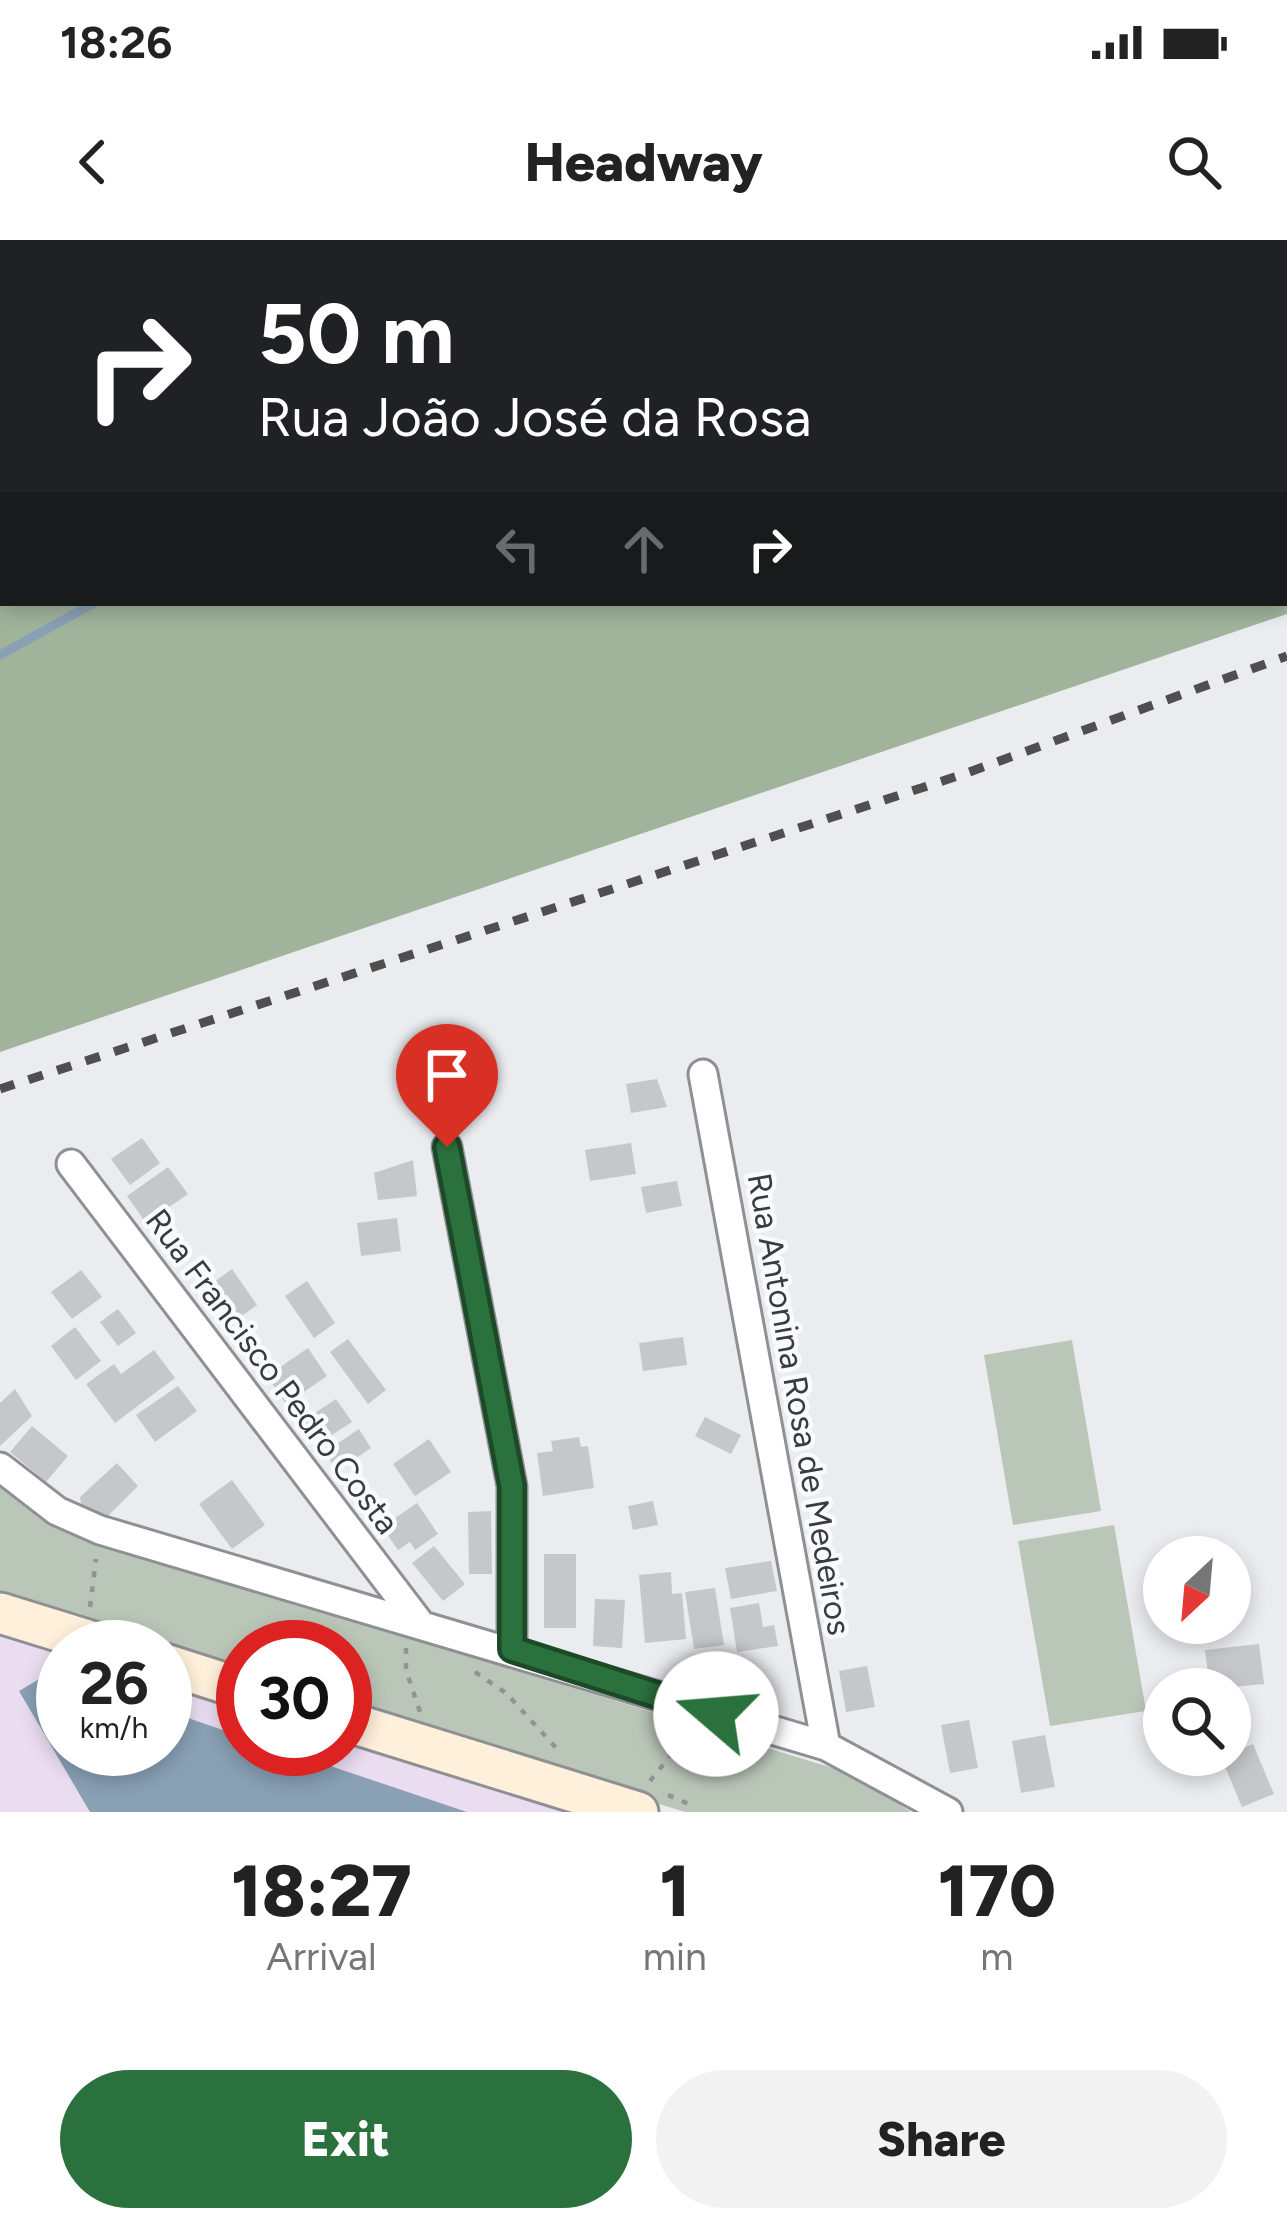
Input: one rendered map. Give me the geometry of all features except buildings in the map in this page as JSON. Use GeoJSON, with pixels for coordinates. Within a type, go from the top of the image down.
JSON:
{"type":"FeatureCollection","features":[{"type":"Feature","properties":{"kind":"main road"},"geometry":{"type":"LineString","coordinates":[[0,1613],[36,1624]]}},
{"type":"Feature","properties":{"kind":"main road"},"geometry":{"type":"LineString","coordinates":[[372,1730],[645,1806]]}},
{"type":"Feature","properties":{"kind":"street","name":"Rua Antonina Rosa de Medeiros"},"geometry":{"type":"LineString","coordinates":[[703,1075],[826,1746]]}},
{"type":"Feature","properties":{"kind":"street"},"geometry":{"type":"LineString","coordinates":[[447,1147],[512,1486],[512,1649]]}},
{"type":"Feature","properties":{"kind":"street","name":"Rua Francisco Pedro Costa"},"geometry":{"type":"LineString","coordinates":[[71,1164],[412,1634]]}},
{"type":"Feature","properties":{"kind":"street"},"geometry":{"type":"LineString","coordinates":[[0,1467],[57,1511],[100,1530],[412,1634],[512,1649],[826,1746],[947,1812]]}},
{"type":"Feature","properties":{"kind":"path"},"geometry":{"type":"LineString","coordinates":[[98,1620],[100,1530]]}},
{"type":"Feature","properties":{"kind":"path"},"geometry":{"type":"LineString","coordinates":[[412,1634],[423,1652]]}},
{"type":"Feature","properties":{"kind":"path"},"geometry":{"type":"LineString","coordinates":[[412,1634],[406,1670],[421,1710],[414,1743]]}},
{"type":"Feature","properties":{"kind":"path"},"geometry":{"type":"LineString","coordinates":[[472,1670],[506,1693],[556,1749],[574,1756]]}},
{"type":"Feature","properties":{"kind":"path"},"geometry":{"type":"LineString","coordinates":[[645,1806],[675,1750],[756,1726]]}},
{"type":"Feature","properties":{"kind":"path"},"geometry":{"type":"LineString","coordinates":[[645,1806],[691,1804]]}},
{"type":"Feature","properties":{"kind":"shaded area"},"geometry":{"type":"Polygon","coordinates":[[[0,1635],[36,1646],[36,1776],[192,1776],[192,1695],[216,1702],[216,1776],[372,1776],[372,1751],[568,1812],[0,1812],[0,1635]]]}},
{"type":"Feature","properties":{"kind":"green space"},"geometry":{"type":"Polygon","coordinates":[[[0,606],[1287,606],[1287,614],[0,1052],[0,606]]]}},
{"type":"Feature","properties":{"kind":"green space"},"geometry":{"type":"Polygon","coordinates":[[[1072,1340],[1101,1511],[1013,1525],[984,1355],[1072,1340]]]}},
{"type":"Feature","properties":{"kind":"green space"},"geometry":{"type":"Polygon","coordinates":[[[0,1479],[82,1536],[354,1620],[216,1620],[216,1667],[192,1658],[192,1620],[93,1620],[0,1594],[0,1479]]]}},
{"type":"Feature","properties":{"kind":"green space"},"geometry":{"type":"Polygon","coordinates":[[[1114,1525],[1143,1711],[1050,1726],[1018,1541],[1114,1525]]]}},
{"type":"Feature","properties":{"kind":"green space"},"geometry":{"type":"Polygon","coordinates":[[[372,1626],[855,1775],[911,1812],[685,1812],[372,1714],[372,1626]]]}},
{"type":"Feature","properties":{"kind":"water"},"geometry":{"type":"Polygon","coordinates":[[[36,1681],[36,1720],[19,1691],[36,1681]]]}},
{"type":"Feature","properties":{"kind":"water"},"geometry":{"type":"Polygon","coordinates":[[[192,1719],[216,1728],[216,1776],[360,1776],[467,1812],[90,1812],[69,1776],[192,1776],[192,1719]]]}},
{"type":"Feature","properties":{"kind":"waterway"},"geometry":{"type":"LineString","coordinates":[[0,655],[89,606]]}},
{"type":"Feature","properties":{"kind":"railway"},"geometry":{"type":"LineString","coordinates":[[0,1089],[964,774],[1287,656]]}},
{"type":"Feature","properties":{"kind":"route"},"geometry":{"type":"LineString","coordinates":[[447,1147],[512,1486],[516,1541],[512,1649],[716,1714]]}}]}
